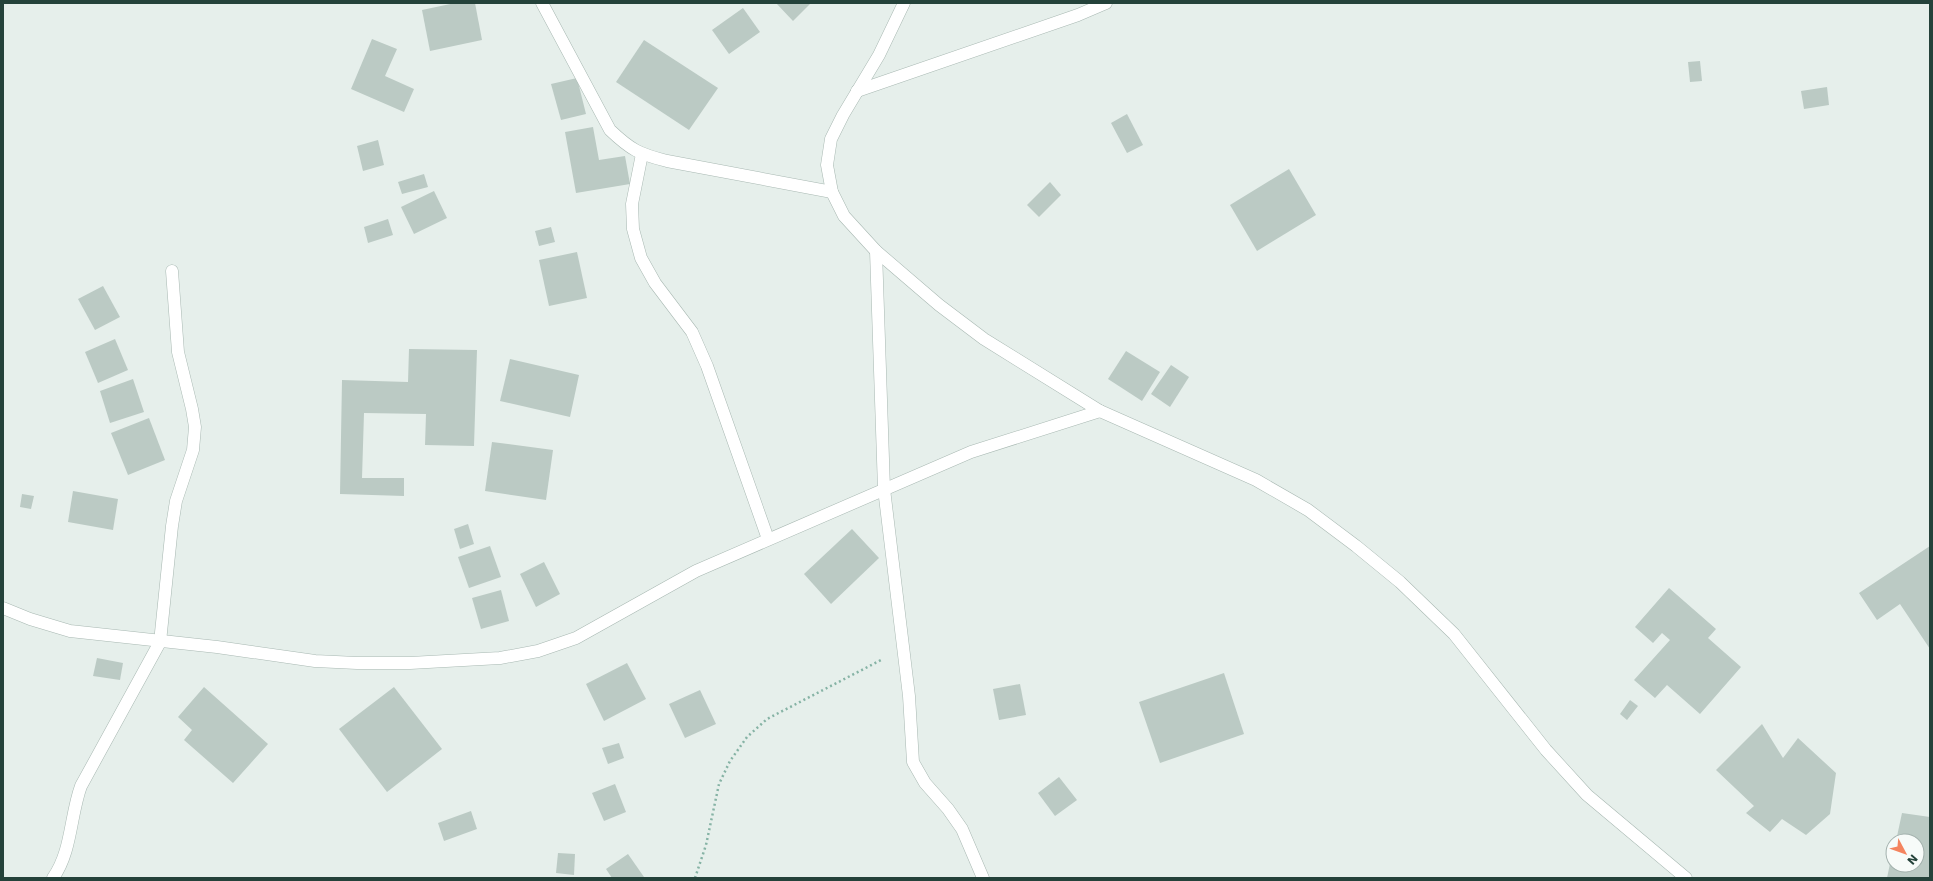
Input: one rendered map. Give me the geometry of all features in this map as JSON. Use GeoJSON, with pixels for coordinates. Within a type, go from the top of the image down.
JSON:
{"type":"FeatureCollection","features":[{"type":"Feature","properties":{"kind":"street"},"geometry":{"type":"LineString","coordinates":[[542,3],[610,130],[627,146],[642,154],[667,161],[832,192]]}},
{"type":"Feature","properties":{"kind":"street"},"geometry":{"type":"LineString","coordinates":[[904,3],[879,55],[831,139],[827,165],[832,192],[844,216],[876,252],[939,305],[984,339],[1100,412],[1256,480],[1308,510],[1356,546],[1400,582],[1454,634],[1546,750],[1587,795],[1686,878]]}},
{"type":"Feature","properties":{"kind":"street"},"geometry":{"type":"LineString","coordinates":[[858,91],[1078,15],[1106,3]]}},
{"type":"Feature","properties":{"kind":"street"},"geometry":{"type":"LineString","coordinates":[[642,154],[632,204],[633,229],[641,258],[655,283],[692,332],[707,366],[768,539]]}},
{"type":"Feature","properties":{"kind":"street"},"geometry":{"type":"LineString","coordinates":[[876,252],[884,489],[909,696],[913,762],[925,783],[948,809],[962,830],[983,878]]}},
{"type":"Feature","properties":{"kind":"street"},"geometry":{"type":"LineString","coordinates":[[53,878],[60,868],[65,855],[75,802],[81,786],[160,642],[176,501],[193,450],[195,427],[192,408],[178,352],[172,271]]}},
{"type":"Feature","properties":{"kind":"street"},"geometry":{"type":"LineString","coordinates":[[3,608],[30,619],[70,632],[160,642],[217,646],[329,662],[410,663],[500,658],[538,651],[576,638],[696,571],[971,452],[1100,412]]}},
{"type":"Feature","properties":{"kind":"path"},"geometry":{"type":"LineString","coordinates":[[695,878],[706,845],[719,784],[730,761],[747,738],[767,719],[904,649]]}},
{"type":"Feature","properties":{"kind":"building"},"geometry":{"type":"Polygon","coordinates":[[[455,3],[475,3],[482,40],[430,51],[422,10],[455,3]]]}},
{"type":"Feature","properties":{"kind":"building"},"geometry":{"type":"Polygon","coordinates":[[[776,3],[811,3],[793,21],[776,3]]]}},
{"type":"Feature","properties":{"kind":"building"},"geometry":{"type":"Polygon","coordinates":[[[743,8],[760,32],[729,54],[712,30],[743,8]]]}},
{"type":"Feature","properties":{"kind":"building"},"geometry":{"type":"Polygon","coordinates":[[[372,39],[397,49],[385,76],[414,89],[404,112],[351,89],[372,39]]]}},
{"type":"Feature","properties":{"kind":"building"},"geometry":{"type":"Polygon","coordinates":[[[644,40],[718,88],[689,130],[616,82],[644,40]]]}},
{"type":"Feature","properties":{"kind":"building"},"geometry":{"type":"Polygon","coordinates":[[[1700,61],[1702,81],[1690,82],[1688,62],[1700,61]]]}},
{"type":"Feature","properties":{"kind":"building"},"geometry":{"type":"Polygon","coordinates":[[[577,78],[586,114],[561,120],[551,84],[577,78]]]}},
{"type":"Feature","properties":{"kind":"building"},"geometry":{"type":"Polygon","coordinates":[[[1827,87],[1829,105],[1804,109],[1801,91],[1827,87]]]}},
{"type":"Feature","properties":{"kind":"building"},"geometry":{"type":"Polygon","coordinates":[[[1127,114],[1143,145],[1127,153],[1111,123],[1127,114]]]}},
{"type":"Feature","properties":{"kind":"building"},"geometry":{"type":"Polygon","coordinates":[[[593,127],[599,160],[625,156],[630,184],[576,193],[565,132],[593,127]]]}},
{"type":"Feature","properties":{"kind":"building"},"geometry":{"type":"Polygon","coordinates":[[[378,140],[384,165],[363,171],[357,146],[378,140]]]}},
{"type":"Feature","properties":{"kind":"building"},"geometry":{"type":"Polygon","coordinates":[[[1289,169],[1316,215],[1257,251],[1230,205],[1289,169]]]}},
{"type":"Feature","properties":{"kind":"building"},"geometry":{"type":"Polygon","coordinates":[[[424,174],[428,187],[402,194],[398,182],[424,174]]]}},
{"type":"Feature","properties":{"kind":"building"},"geometry":{"type":"Polygon","coordinates":[[[1050,182],[1061,195],[1039,217],[1027,205],[1050,182]]]}},
{"type":"Feature","properties":{"kind":"building"},"geometry":{"type":"Polygon","coordinates":[[[434,191],[447,218],[414,234],[401,207],[434,191]]]}},
{"type":"Feature","properties":{"kind":"building"},"geometry":{"type":"Polygon","coordinates":[[[388,219],[393,235],[368,243],[364,227],[388,219]]]}},
{"type":"Feature","properties":{"kind":"building"},"geometry":{"type":"Polygon","coordinates":[[[551,227],[555,242],[539,246],[535,231],[551,227]]]}},
{"type":"Feature","properties":{"kind":"building"},"geometry":{"type":"Polygon","coordinates":[[[577,252],[587,298],[549,306],[539,260],[577,252]]]}},
{"type":"Feature","properties":{"kind":"building"},"geometry":{"type":"Polygon","coordinates":[[[103,286],[120,317],[95,330],[78,299],[103,286]]]}},
{"type":"Feature","properties":{"kind":"building"},"geometry":{"type":"Polygon","coordinates":[[[115,339],[128,370],[98,383],[85,352],[115,339]]]}},
{"type":"Feature","properties":{"kind":"building"},"geometry":{"type":"Polygon","coordinates":[[[409,349],[477,350],[474,446],[425,445],[426,414],[364,413],[362,478],[404,478],[404,496],[340,494],[342,380],[408,382],[409,349]]]}},
{"type":"Feature","properties":{"kind":"building"},"geometry":{"type":"Polygon","coordinates":[[[1126,351],[1160,372],[1142,401],[1108,379],[1126,351]]]}},
{"type":"Feature","properties":{"kind":"building"},"geometry":{"type":"Polygon","coordinates":[[[510,359],[579,375],[570,417],[500,401],[510,359]]]}},
{"type":"Feature","properties":{"kind":"building"},"geometry":{"type":"Polygon","coordinates":[[[1171,365],[1189,377],[1170,407],[1151,394],[1171,365]]]}},
{"type":"Feature","properties":{"kind":"building"},"geometry":{"type":"Polygon","coordinates":[[[133,379],[144,412],[110,423],[100,391],[133,379]]]}},
{"type":"Feature","properties":{"kind":"building"},"geometry":{"type":"Polygon","coordinates":[[[149,418],[165,460],[128,475],[111,433],[149,418]]]}},
{"type":"Feature","properties":{"kind":"building"},"geometry":{"type":"Polygon","coordinates":[[[492,442],[553,450],[546,500],[485,491],[492,442]]]}},
{"type":"Feature","properties":{"kind":"building"},"geometry":{"type":"Polygon","coordinates":[[[73,491],[118,499],[113,530],[68,522],[73,491]]]}},
{"type":"Feature","properties":{"kind":"building"},"geometry":{"type":"Polygon","coordinates":[[[22,494],[34,496],[31,509],[20,507],[22,494]]]}},
{"type":"Feature","properties":{"kind":"building"},"geometry":{"type":"Polygon","coordinates":[[[468,524],[474,544],[460,549],[454,529],[468,524]]]}},
{"type":"Feature","properties":{"kind":"building"},"geometry":{"type":"Polygon","coordinates":[[[852,529],[879,558],[831,604],[804,574],[852,529]]]}},
{"type":"Feature","properties":{"kind":"building"},"geometry":{"type":"Polygon","coordinates":[[[490,546],[501,577],[469,588],[458,557],[490,546]]]}},
{"type":"Feature","properties":{"kind":"building"},"geometry":{"type":"Polygon","coordinates":[[[1930,546],[1930,649],[1900,604],[1877,620],[1859,593],[1930,546]]]}},
{"type":"Feature","properties":{"kind":"building"},"geometry":{"type":"Polygon","coordinates":[[[544,562],[560,594],[536,607],[520,574],[544,562]]]}},
{"type":"Feature","properties":{"kind":"building"},"geometry":{"type":"Polygon","coordinates":[[[1669,588],[1716,629],[1708,638],[1741,667],[1700,714],[1667,685],[1655,698],[1634,680],[1670,640],[1662,633],[1653,643],[1635,627],[1669,588]]]}},
{"type":"Feature","properties":{"kind":"building"},"geometry":{"type":"Polygon","coordinates":[[[501,590],[509,621],[481,629],[472,598],[501,590]]]}},
{"type":"Feature","properties":{"kind":"building"},"geometry":{"type":"Polygon","coordinates":[[[97,658],[123,663],[120,680],[93,676],[97,658]]]}},
{"type":"Feature","properties":{"kind":"building"},"geometry":{"type":"Polygon","coordinates":[[[627,663],[646,699],[604,721],[586,684],[627,663]]]}},
{"type":"Feature","properties":{"kind":"building"},"geometry":{"type":"Polygon","coordinates":[[[1224,673],[1244,734],[1160,763],[1139,702],[1224,673]]]}},
{"type":"Feature","properties":{"kind":"building"},"geometry":{"type":"Polygon","coordinates":[[[1020,684],[1026,715],[999,720],[993,689],[1020,684]]]}},
{"type":"Feature","properties":{"kind":"building"},"geometry":{"type":"Polygon","coordinates":[[[204,687],[268,744],[233,783],[184,740],[192,730],[178,717],[204,687]]]}},
{"type":"Feature","properties":{"kind":"building"},"geometry":{"type":"Polygon","coordinates":[[[394,687],[442,749],[387,792],[339,729],[394,687]]]}},
{"type":"Feature","properties":{"kind":"building"},"geometry":{"type":"Polygon","coordinates":[[[700,690],[716,724],[685,738],[669,704],[700,690]]]}},
{"type":"Feature","properties":{"kind":"building"},"geometry":{"type":"Polygon","coordinates":[[[1630,700],[1638,706],[1627,720],[1620,714],[1630,700]]]}},
{"type":"Feature","properties":{"kind":"building"},"geometry":{"type":"Polygon","coordinates":[[[1762,724],[1783,758],[1798,738],[1836,773],[1830,814],[1806,835],[1782,819],[1770,832],[1746,813],[1754,806],[1716,770],[1762,724]]]}},
{"type":"Feature","properties":{"kind":"building"},"geometry":{"type":"Polygon","coordinates":[[[619,743],[624,758],[608,764],[602,748],[619,743]]]}},
{"type":"Feature","properties":{"kind":"building"},"geometry":{"type":"Polygon","coordinates":[[[1059,777],[1077,800],[1055,816],[1038,793],[1059,777]]]}},
{"type":"Feature","properties":{"kind":"building"},"geometry":{"type":"Polygon","coordinates":[[[615,784],[626,812],[604,821],[592,793],[615,784]]]}},
{"type":"Feature","properties":{"kind":"building"},"geometry":{"type":"Polygon","coordinates":[[[471,811],[477,829],[444,841],[438,823],[471,811]]]}},
{"type":"Feature","properties":{"kind":"building"},"geometry":{"type":"Polygon","coordinates":[[[1902,813],[1930,817],[1930,878],[1887,878],[1888,873],[1925,873],[1925,833],[1898,833],[1902,813]]]}},
{"type":"Feature","properties":{"kind":"building"},"geometry":{"type":"Polygon","coordinates":[[[558,853],[575,854],[574,875],[556,873],[558,853]]]}},
{"type":"Feature","properties":{"kind":"building"},"geometry":{"type":"Polygon","coordinates":[[[628,854],[644,877],[612,878],[606,869],[628,854]]]}}]}
